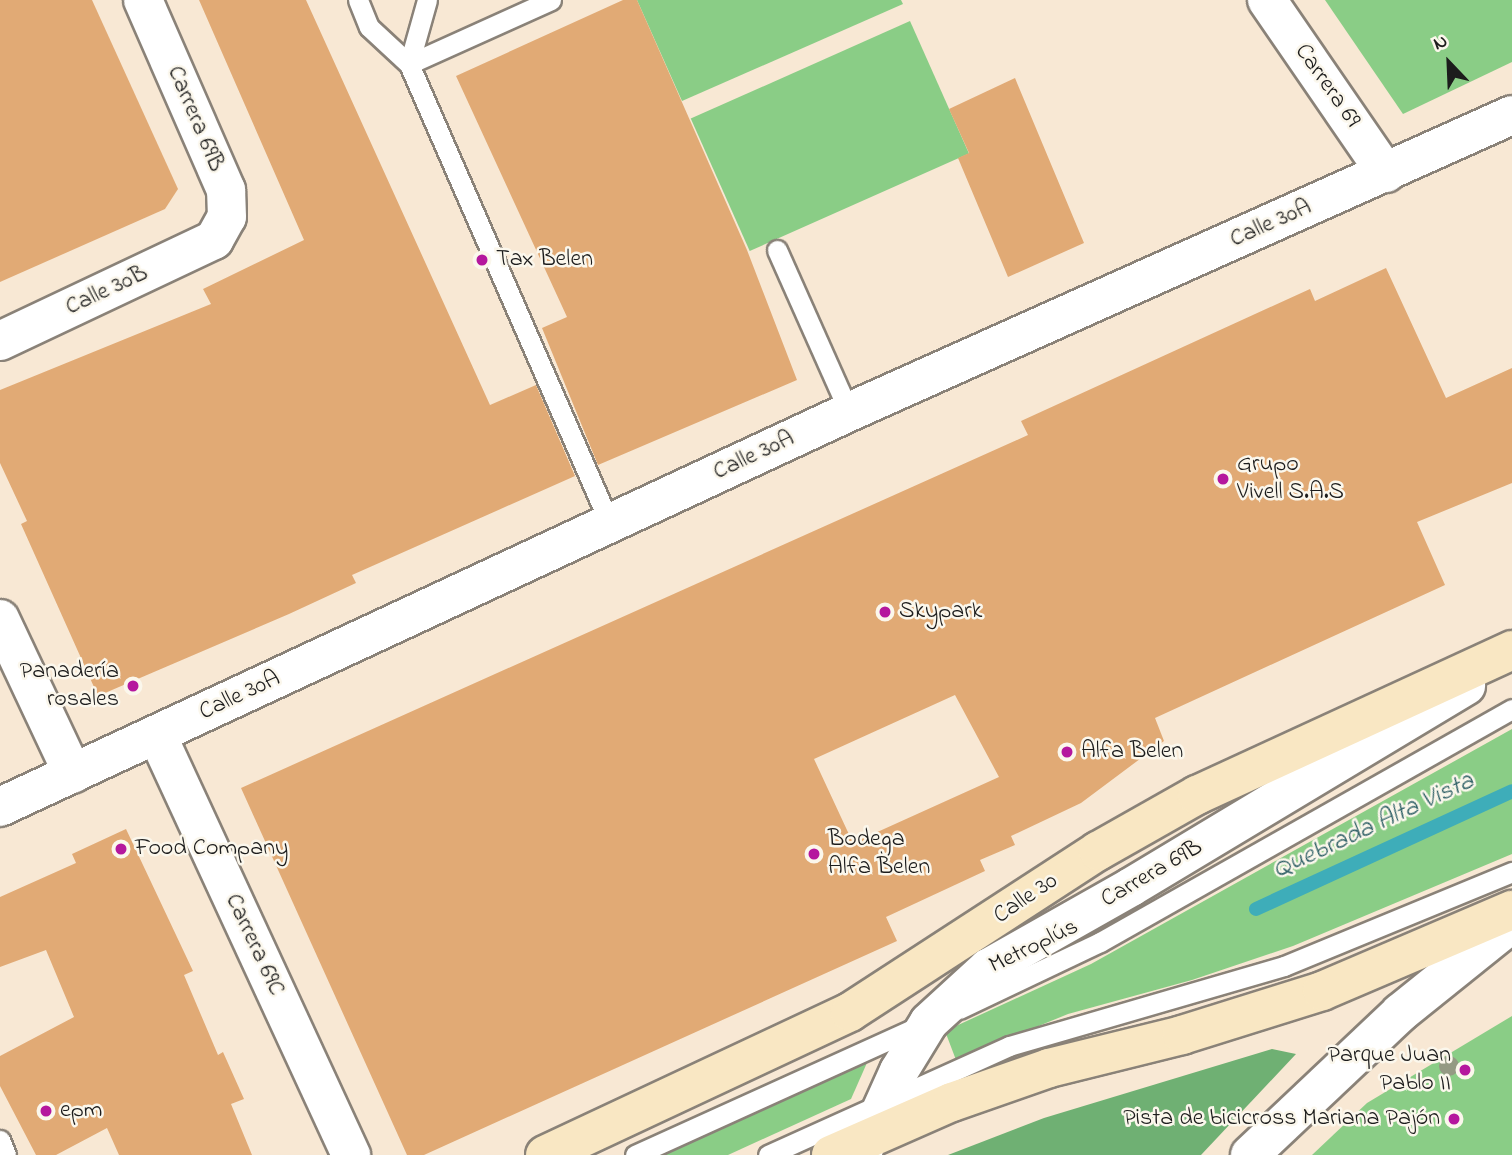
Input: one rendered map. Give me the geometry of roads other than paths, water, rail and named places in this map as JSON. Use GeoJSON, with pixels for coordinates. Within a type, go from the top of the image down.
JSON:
{"type":"FeatureCollection","features":[{"type":"Feature","properties":{"kind":"main road","name":"Calle 30"},"geometry":{"type":"LineString","coordinates":[[545,1155],[850,1012],[1098,851],[1197,795],[1512,650]]}},
{"type":"Feature","properties":{"kind":"main road"},"geometry":{"type":"LineString","coordinates":[[831,1155],[864,1147],[1049,1068],[1182,1035],[1322,991],[1512,910]]}},
{"type":"Feature","properties":{"kind":"street","name":"Carrera 69B"},"geometry":{"type":"LineString","coordinates":[[143,0],[226,190],[227,218],[214,240]]}},
{"type":"Feature","properties":{"kind":"street","name":"Carrera 69"},"geometry":{"type":"LineString","coordinates":[[1267,0],[1386,173]]}},
{"type":"Feature","properties":{"kind":"street","name":"Calle 30A"},"geometry":{"type":"LineString","coordinates":[[0,807],[849,412],[1512,116]]}},
{"type":"Feature","properties":{"kind":"street","name":"Calle 30B"},"geometry":{"type":"LineString","coordinates":[[0,341],[214,240]]}},
{"type":"Feature","properties":{"kind":"street"},"geometry":{"type":"LineString","coordinates":[[0,619],[73,774]]}},
{"type":"Feature","properties":{"kind":"street","name":"Carrera 69B"},"geometry":{"type":"LineString","coordinates":[[864,1147],[884,1102],[929,1022],[988,968],[1131,887],[1512,659]]}},
{"type":"Feature","properties":{"kind":"street","name":"Carrera 69C"},"geometry":{"type":"LineString","coordinates":[[157,735],[351,1155]]}},
{"type":"Feature","properties":{"kind":"street"},"geometry":{"type":"LineString","coordinates":[[1250,1155],[1400,1013],[1512,923]]}},
{"type":"Feature","properties":{"kind":"lane"},"geometry":{"type":"LineString","coordinates":[[358,0],[369,27],[409,64],[609,522]]}},
{"type":"Feature","properties":{"kind":"lane"},"geometry":{"type":"LineString","coordinates":[[409,64],[427,0]]}},
{"type":"Feature","properties":{"kind":"lane"},"geometry":{"type":"LineString","coordinates":[[409,64],[551,0]]}},
{"type":"Feature","properties":{"kind":"lane"},"geometry":{"type":"LineString","coordinates":[[777,250],[849,412]]}},
{"type":"Feature","properties":{"kind":"lane","name":"Metroplús"},"geometry":{"type":"LineString","coordinates":[[635,1155],[1100,942],[1512,709]]}},
{"type":"Feature","properties":{"kind":"lane"},"geometry":{"type":"LineString","coordinates":[[768,1155],[1009,1046],[1284,966],[1512,872]]}},
{"type":"Feature","properties":{"kind":"lane"},"geometry":{"type":"LineString","coordinates":[[0,1140],[6,1155]]}},
{"type":"Feature","properties":{"kind":"waterway","name":"Quebrada Alta Vista"},"geometry":{"type":"LineString","coordinates":[[1256,909],[1512,791]]}},
{"type":"Feature","properties":{"kind":"place","name":"Tax Belen"},"geometry":{"type":"Point","coordinates":[482,260]}},
{"type":"Feature","properties":{"kind":"place","name":"Grupo Vivell S.A.S"},"geometry":{"type":"Point","coordinates":[1223,479]}},
{"type":"Feature","properties":{"kind":"place","name":"Skypark"},"geometry":{"type":"Point","coordinates":[885,612]}},
{"type":"Feature","properties":{"kind":"place","name":"Panadería rosales"},"geometry":{"type":"Point","coordinates":[133,686]}},
{"type":"Feature","properties":{"kind":"place","name":"Alfa Belen"},"geometry":{"type":"Point","coordinates":[1067,752]}},
{"type":"Feature","properties":{"kind":"place","name":"Food Company"},"geometry":{"type":"Point","coordinates":[121,849]}},
{"type":"Feature","properties":{"kind":"place","name":"Bodega Alfa Belen"},"geometry":{"type":"Point","coordinates":[814,854]}},
{"type":"Feature","properties":{"kind":"place","name":"Parque Juan Pablo II"},"geometry":{"type":"Point","coordinates":[1465,1070]}},
{"type":"Feature","properties":{"kind":"place","name":"epm"},"geometry":{"type":"Point","coordinates":[46,1111]}},
{"type":"Feature","properties":{"kind":"place","name":"Pista de bicicross Mariana Pajón"},"geometry":{"type":"Point","coordinates":[1454,1119]}}]}
